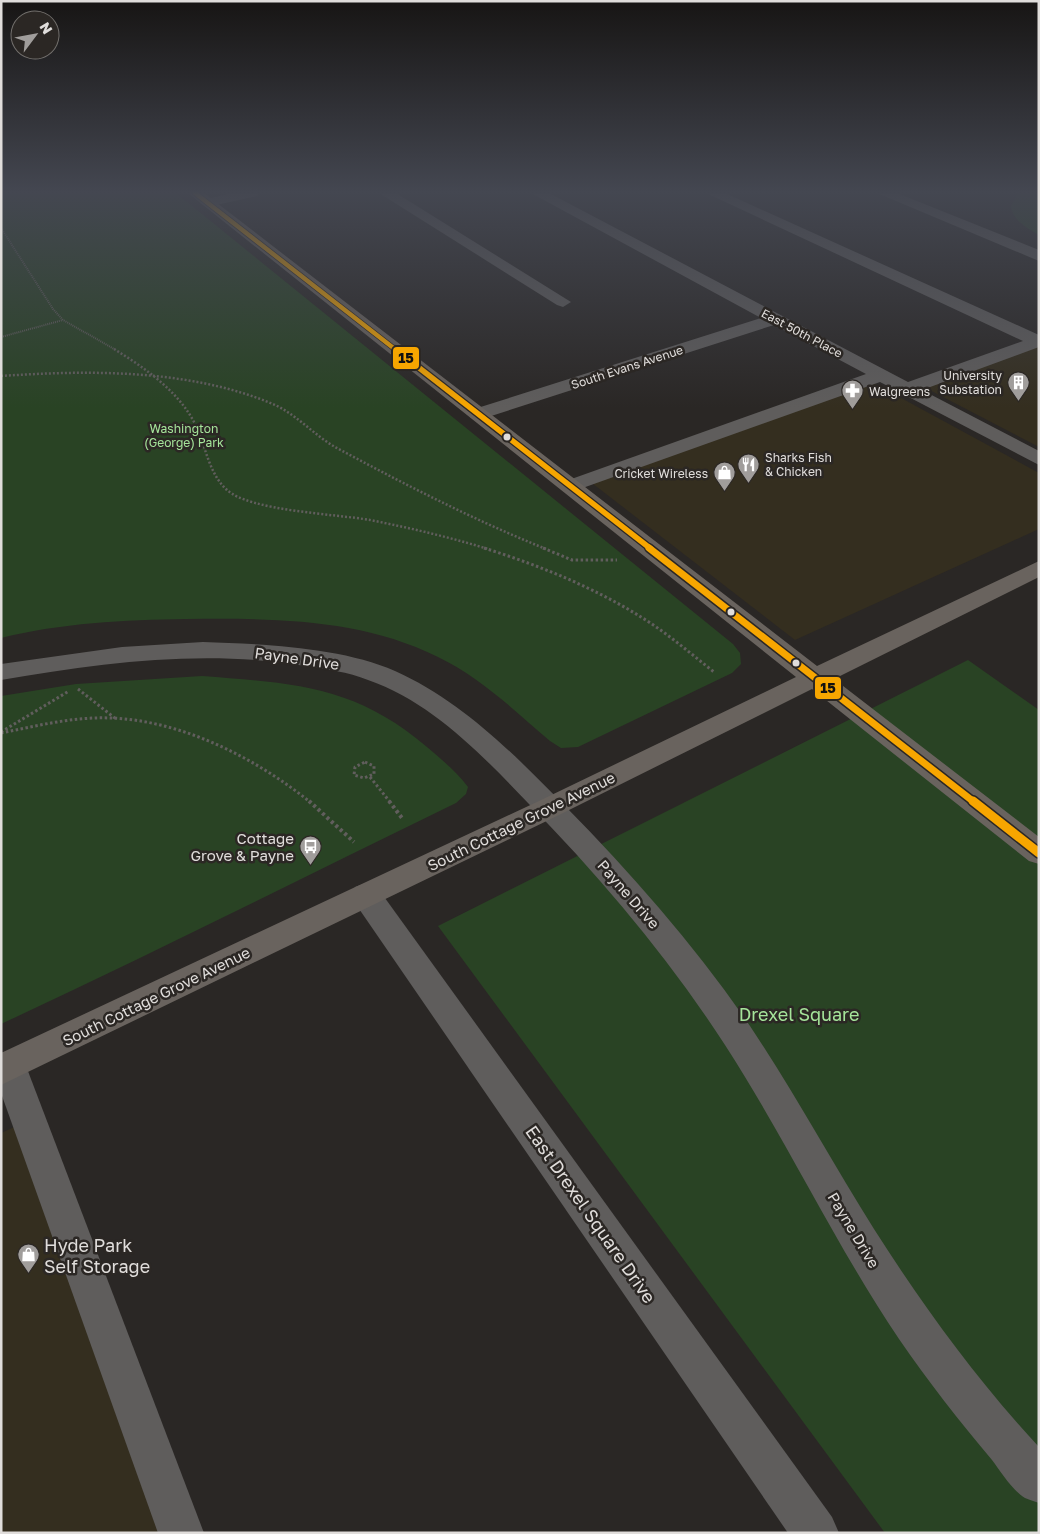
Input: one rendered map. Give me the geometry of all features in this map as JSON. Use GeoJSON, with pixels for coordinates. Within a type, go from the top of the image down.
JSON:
{"type":"FeatureCollection","features":[{"type":"Feature","properties":{"kind":"main road"},"geometry":{"type":"LineString","coordinates":[[286,265],[1039,852]]}},
{"type":"Feature","properties":{"kind":"main road","name":"South Cottage Grove Avenue"},"geometry":{"type":"LineString","coordinates":[[5,1068],[550,808],[1039,568]]}},
{"type":"Feature","properties":{"kind":"street"},"geometry":{"type":"LineString","coordinates":[[502,265],[563,302]]}},
{"type":"Feature","properties":{"kind":"street","name":"East 50th Place"},"geometry":{"type":"LineString","coordinates":[[673,265],[1039,459]]}},
{"type":"Feature","properties":{"kind":"street"},"geometry":{"type":"LineString","coordinates":[[870,265],[1038,341]]}},
{"type":"Feature","properties":{"kind":"street","name":"South Evans Avenue"},"geometry":{"type":"LineString","coordinates":[[478,414],[775,319]]}},
{"type":"Feature","properties":{"kind":"street"},"geometry":{"type":"LineString","coordinates":[[907,389],[1038,341]]}},
{"type":"Feature","properties":{"kind":"street"},"geometry":{"type":"LineString","coordinates":[[570,486],[881,375]]}},
{"type":"Feature","properties":{"kind":"street","name":"Payne Drive"},"geometry":{"type":"LineString","coordinates":[[1,672],[80,660],[177,652],[252,651],[300,656],[350,666],[384,676],[431,701],[467,727],[550,808],[620,881],[681,956],[722,1012],[860,1242],[909,1319],[996,1434],[1039,1481]]}},
{"type":"Feature","properties":{"kind":"street","name":"East Drexel Square Drive"},"geometry":{"type":"LineString","coordinates":[[366,895],[816,1533]]}},
{"type":"Feature","properties":{"kind":"street"},"geometry":{"type":"LineString","coordinates":[[5,1068],[180,1533]]}},
{"type":"Feature","properties":{"kind":"path"},"geometry":{"type":"LineString","coordinates":[[24,265],[53,310],[63,320],[153,375],[174,394],[197,426],[216,478],[225,489],[236,497],[275,507],[424,529],[507,554],[563,577],[632,612],[714,672]]}},
{"type":"Feature","properties":{"kind":"path"},"geometry":{"type":"LineString","coordinates":[[1,337],[63,320]]}},
{"type":"Feature","properties":{"kind":"path"},"geometry":{"type":"LineString","coordinates":[[1,376],[61,372],[153,375],[213,386],[258,398],[275,405],[313,434],[355,459],[486,525],[572,560],[617,560]]}},
{"type":"Feature","properties":{"kind":"path"},"geometry":{"type":"LineString","coordinates":[[76,687],[80,660]]}},
{"type":"Feature","properties":{"kind":"path"},"geometry":{"type":"LineString","coordinates":[[76,687],[117,720]]}},
{"type":"Feature","properties":{"kind":"path"},"geometry":{"type":"LineString","coordinates":[[1,733],[76,687]]}},
{"type":"Feature","properties":{"kind":"path"},"geometry":{"type":"LineString","coordinates":[[1,733],[96,718],[146,722],[200,740],[252,762],[309,800],[333,820],[354,842]]}},
{"type":"Feature","properties":{"kind":"path"},"geometry":{"type":"LineString","coordinates":[[365,762],[374,766],[374,774],[370,777],[358,778],[354,775],[355,767],[365,762]]}},
{"type":"Feature","properties":{"kind":"path"},"geometry":{"type":"LineString","coordinates":[[370,777],[402,818]]}},
{"type":"Feature","properties":{"kind":"shaded area"},"geometry":{"type":"Polygon","coordinates":[[[1039,341],[1039,447],[920,385],[1039,341]]]}},
{"type":"Feature","properties":{"kind":"shaded area"},"geometry":{"type":"Polygon","coordinates":[[[868,380],[1039,473],[1039,529],[795,640],[588,480],[868,380]]]}},
{"type":"Feature","properties":{"kind":"shaded area"},"geometry":{"type":"Polygon","coordinates":[[[28,1121],[181,1533],[1,1533],[1,1133],[28,1121]]]}},
{"type":"Feature","properties":{"kind":"green space","name":"Washington (George) Park"},"geometry":{"type":"Polygon","coordinates":[[[1,265],[264,265],[733,644],[740,653],[741,664],[732,673],[578,747],[561,748],[468,674],[438,657],[409,644],[378,634],[315,623],[282,620],[163,619],[116,621],[70,626],[1,638],[1,265]]]}},
{"type":"Feature","properties":{"kind":"green space","name":"Drexel Square"},"geometry":{"type":"Polygon","coordinates":[[[968,660],[1039,710],[1039,1533],[885,1533],[438,926],[968,660]]]}},
{"type":"Feature","properties":{"kind":"green space"},"geometry":{"type":"Polygon","coordinates":[[[202,676],[294,685],[348,699],[400,726],[427,747],[459,776],[468,787],[466,794],[456,803],[1,1024],[1,696],[76,684],[202,676]]]}},
{"type":"Feature","properties":{"kind":"transit line","name":"15"},"geometry":{"type":"LineString","coordinates":[[287,265],[1039,853]]}},
{"type":"Feature","properties":{"kind":"place","name":"University Substation"},"geometry":{"type":"Point","coordinates":[1018,401]}},
{"type":"Feature","properties":{"kind":"place","name":"Walgreens"},"geometry":{"type":"Point","coordinates":[853,410]}},
{"type":"Feature","properties":{"kind":"place","name":"Sharks Fish & Chicken"},"geometry":{"type":"Point","coordinates":[749,483]}},
{"type":"Feature","properties":{"kind":"place","name":"Cricket Wireless"},"geometry":{"type":"Point","coordinates":[724,492]}},
{"type":"Feature","properties":{"kind":"place","name":"Cottage Grove & Payne"},"geometry":{"type":"Point","coordinates":[310,866]}},
{"type":"Feature","properties":{"kind":"place","name":"Hyde Park Self Storage"},"geometry":{"type":"Point","coordinates":[28,1274]}}]}
